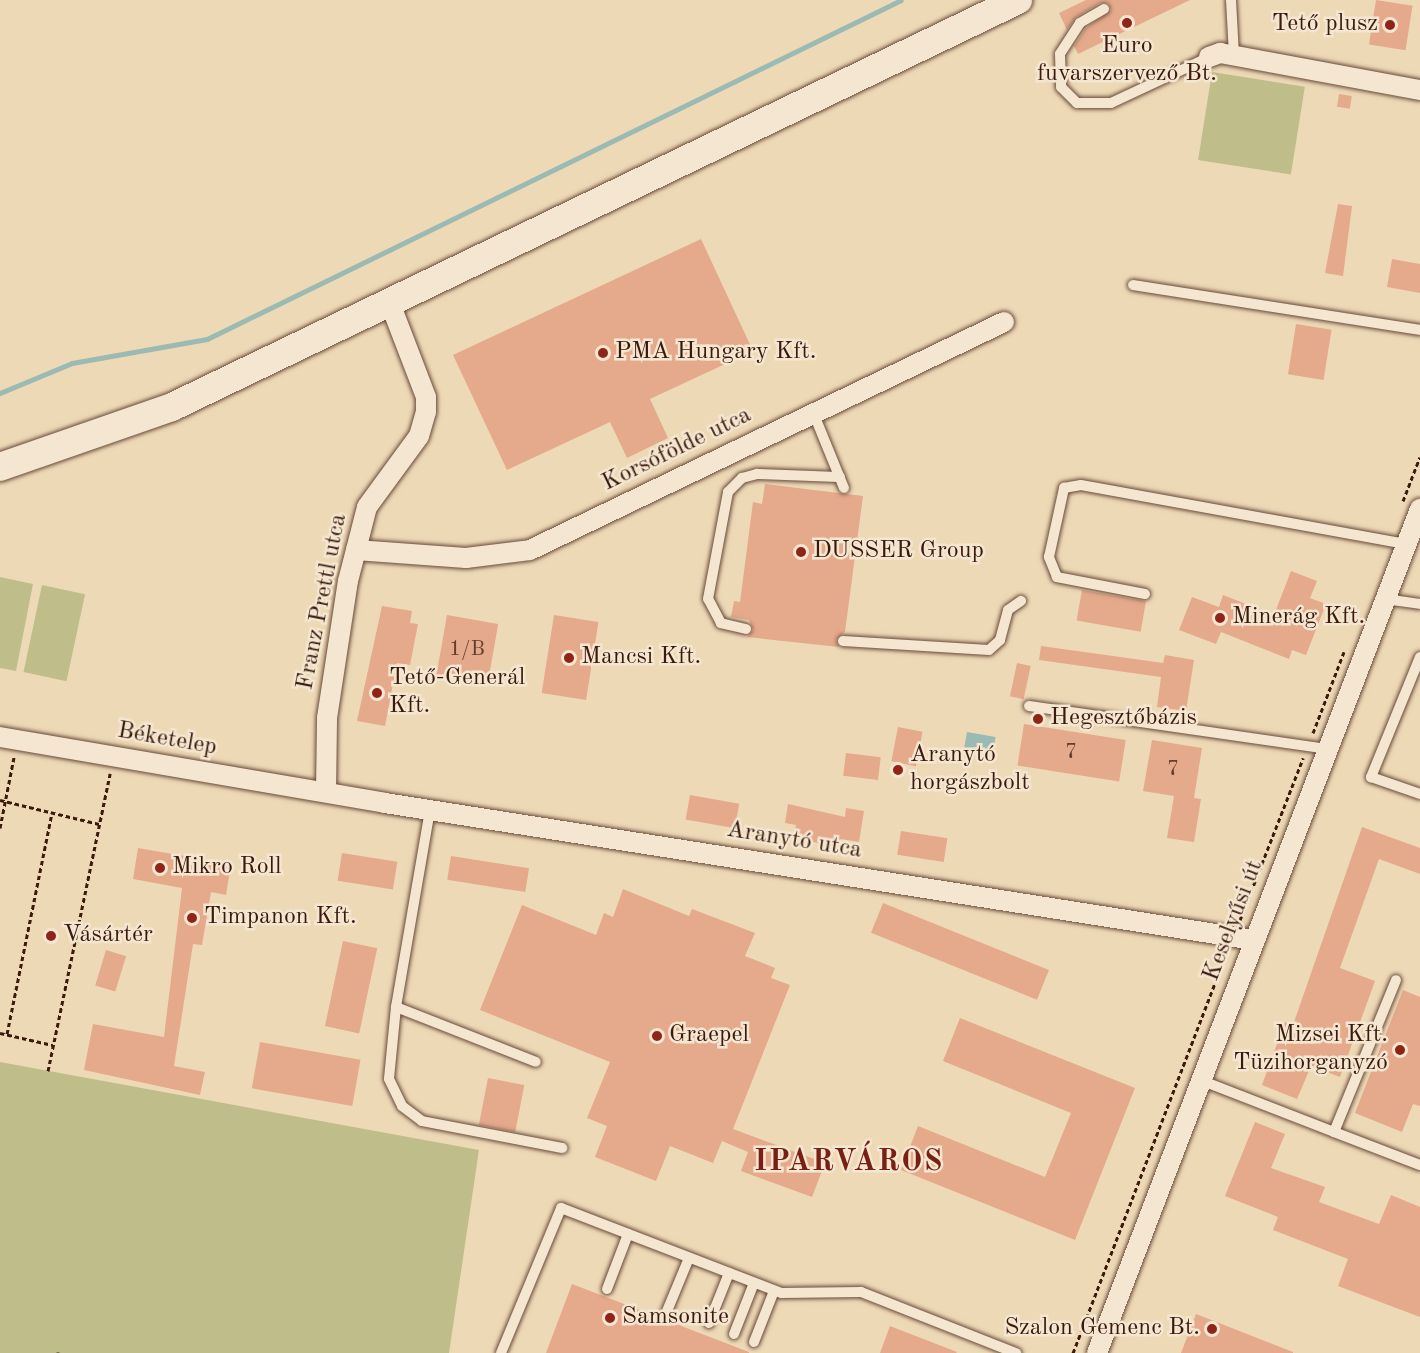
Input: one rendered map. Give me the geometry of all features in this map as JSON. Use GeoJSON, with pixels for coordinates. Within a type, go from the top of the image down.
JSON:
{"type":"FeatureCollection","features":[{"type":"Feature","properties":{"kind":"main road"},"geometry":{"type":"LineString","coordinates":[[0,467],[172,407],[1018,0]]}},
{"type":"Feature","properties":{"kind":"street"},"geometry":{"type":"LineString","coordinates":[[1209,57],[1220,53],[1420,90]]}},
{"type":"Feature","properties":{"kind":"street","name":"Franz Prettl utca"},"geometry":{"type":"LineString","coordinates":[[326,792],[327,718],[356,550],[367,507],[418,436],[426,412],[426,397],[390,303]]}},
{"type":"Feature","properties":{"kind":"street","name":"Korsófölde utca"},"geometry":{"type":"LineString","coordinates":[[356,550],[466,558],[530,550],[1004,322]]}},
{"type":"Feature","properties":{"kind":"street","name":"Keselyűsi út"},"geometry":{"type":"LineString","coordinates":[[1097,1353],[1385,599],[1397,542],[1420,509]]}},
{"type":"Feature","properties":{"kind":"street","name":"Béketelep"},"geometry":{"type":"LineString","coordinates":[[9,739],[326,792]]}},
{"type":"Feature","properties":{"kind":"street","name":"Aranytó utca"},"geometry":{"type":"LineString","coordinates":[[326,792],[1254,940]]}},
{"type":"Feature","properties":{"kind":"lane"},"geometry":{"type":"LineString","coordinates":[[1231,0],[1234,56]]}},
{"type":"Feature","properties":{"kind":"lane"},"geometry":{"type":"LineString","coordinates":[[1104,9],[1080,23],[1060,54],[1061,87],[1077,103],[1111,103],[1209,57]]}},
{"type":"Feature","properties":{"kind":"lane"},"geometry":{"type":"LineString","coordinates":[[1133,285],[1420,330]]}},
{"type":"Feature","properties":{"kind":"lane"},"geometry":{"type":"LineString","coordinates":[[746,629],[721,623],[708,599],[728,492],[742,478],[757,474],[842,482],[813,412]]}},
{"type":"Feature","properties":{"kind":"lane"},"geometry":{"type":"LineString","coordinates":[[1145,594],[1057,577],[1049,557],[1059,496],[1064,488],[1081,486],[1397,542]]}},
{"type":"Feature","properties":{"kind":"lane"},"geometry":{"type":"LineString","coordinates":[[1385,599],[1420,604]]}},
{"type":"Feature","properties":{"kind":"lane"},"geometry":{"type":"LineString","coordinates":[[843,641],[989,650],[1000,640],[1008,610],[1021,601]]}},
{"type":"Feature","properties":{"kind":"lane"},"geometry":{"type":"LineString","coordinates":[[1420,657],[1371,777],[1420,794]]}},
{"type":"Feature","properties":{"kind":"lane"},"geometry":{"type":"LineString","coordinates":[[1408,686],[1420,690]]}},
{"type":"Feature","properties":{"kind":"lane"},"geometry":{"type":"LineString","coordinates":[[1029,706],[1327,749]]}},
{"type":"Feature","properties":{"kind":"lane"},"geometry":{"type":"LineString","coordinates":[[430,810],[396,1007],[389,1079],[411,1114],[436,1126],[562,1148]]}},
{"type":"Feature","properties":{"kind":"lane"},"geometry":{"type":"LineString","coordinates":[[1334,1132],[1396,980]]}},
{"type":"Feature","properties":{"kind":"lane"},"geometry":{"type":"LineString","coordinates":[[396,1007],[536,1062]]}},
{"type":"Feature","properties":{"kind":"lane"},"geometry":{"type":"LineString","coordinates":[[1200,1080],[1420,1165]]}},
{"type":"Feature","properties":{"kind":"lane"},"geometry":{"type":"LineString","coordinates":[[501,1353],[561,1208],[774,1291],[861,1292],[1016,1353]]}},
{"type":"Feature","properties":{"kind":"lane"},"geometry":{"type":"LineString","coordinates":[[607,1289],[628,1234]]}},
{"type":"Feature","properties":{"kind":"lane"},"geometry":{"type":"LineString","coordinates":[[667,1311],[689,1258]]}},
{"type":"Feature","properties":{"kind":"lane"},"geometry":{"type":"LineString","coordinates":[[709,1323],[729,1273]]}},
{"type":"Feature","properties":{"kind":"lane"},"geometry":{"type":"LineString","coordinates":[[734,1334],[754,1283]]}},
{"type":"Feature","properties":{"kind":"lane"},"geometry":{"type":"LineString","coordinates":[[754,1342],[774,1291]]}},
{"type":"Feature","properties":{"kind":"path"},"geometry":{"type":"LineString","coordinates":[[1397,542],[1420,457]]}},
{"type":"Feature","properties":{"kind":"path"},"geometry":{"type":"LineString","coordinates":[[1073,1353],[1345,649]]}},
{"type":"Feature","properties":{"kind":"path"},"geometry":{"type":"LineString","coordinates":[[0,828],[5,801],[9,739]]}},
{"type":"Feature","properties":{"kind":"path"},"geometry":{"type":"LineString","coordinates":[[48,1071],[113,756]]}},
{"type":"Feature","properties":{"kind":"path"},"geometry":{"type":"LineString","coordinates":[[0,800],[99,824]]}},
{"type":"Feature","properties":{"kind":"path"},"geometry":{"type":"LineString","coordinates":[[7,1034],[52,813]]}},
{"type":"Feature","properties":{"kind":"path"},"geometry":{"type":"LineString","coordinates":[[0,1033],[53,1045]]}},
{"type":"Feature","properties":{"kind":"shaded area"},"geometry":{"type":"Polygon","coordinates":[[[1212,72],[1305,87],[1291,175],[1198,160],[1212,72]]]}},
{"type":"Feature","properties":{"kind":"shaded area"},"geometry":{"type":"Polygon","coordinates":[[[0,577],[33,584],[16,671],[0,668],[0,577]]]}},
{"type":"Feature","properties":{"kind":"shaded area"},"geometry":{"type":"Polygon","coordinates":[[[42,585],[85,594],[67,681],[23,672],[42,585]]]}},
{"type":"Feature","properties":{"kind":"shaded area"},"geometry":{"type":"Polygon","coordinates":[[[0,1062],[479,1150],[449,1353],[0,1353],[0,1062]]]}},
{"type":"Feature","properties":{"kind":"water"},"geometry":{"type":"Polygon","coordinates":[[[967,732],[996,737],[993,754],[964,749],[967,732]]]}},
{"type":"Feature","properties":{"kind":"building"},"geometry":{"type":"Polygon","coordinates":[[[1086,0],[1190,0],[1078,54],[1074,46],[1085,29],[1111,10],[1108,3],[1100,3],[1076,17],[1067,30],[1059,13],[1086,0]]]}},
{"type":"Feature","properties":{"kind":"building","name":"Tető plusz"},"geometry":{"type":"Polygon","coordinates":[[[1376,0],[1413,6],[1406,50],[1369,44],[1376,0]]]}},
{"type":"Feature","properties":{"kind":"building"},"geometry":{"type":"Polygon","coordinates":[[[1339,94],[1352,96],[1350,109],[1337,107],[1339,94]]]}},
{"type":"Feature","properties":{"kind":"building"},"geometry":{"type":"Polygon","coordinates":[[[1338,204],[1352,206],[1343,276],[1325,273],[1338,204]]]}},
{"type":"Feature","properties":{"kind":"building","name":"PMA Hungary Kft."},"geometry":{"type":"Polygon","coordinates":[[[701,239],[753,351],[650,399],[668,438],[627,458],[610,422],[507,470],[453,355],[701,239]]]}},
{"type":"Feature","properties":{"kind":"building"},"geometry":{"type":"Polygon","coordinates":[[[1392,259],[1420,264],[1420,293],[1387,287],[1392,259]]]}},
{"type":"Feature","properties":{"kind":"building"},"geometry":{"type":"Polygon","coordinates":[[[1296,324],[1332,330],[1324,380],[1288,374],[1296,324]]]}},
{"type":"Feature","properties":{"kind":"building","name":"DUSSER Group"},"geometry":{"type":"Polygon","coordinates":[[[765,484],[863,496],[845,632],[836,640],[839,647],[747,637],[753,630],[749,620],[731,617],[734,601],[740,602],[753,502],[762,504],[765,484]]]}},
{"type":"Feature","properties":{"kind":"building"},"geometry":{"type":"Polygon","coordinates":[[[1291,571],[1317,581],[1310,598],[1326,604],[1306,655],[1292,650],[1289,659],[1221,632],[1216,644],[1179,630],[1192,597],[1219,607],[1223,595],[1274,615],[1291,571]]]}},
{"type":"Feature","properties":{"kind":"building"},"geometry":{"type":"Polygon","coordinates":[[[1082,590],[1146,601],[1141,632],[1077,621],[1082,590]]]}},
{"type":"Feature","properties":{"kind":"building","name":"Tető-Generál Kft."},"geometry":{"type":"Polygon","coordinates":[[[382,606],[412,611],[410,623],[418,624],[410,665],[397,663],[385,726],[357,721],[382,606]]]}},
{"type":"Feature","properties":{"kind":"building"},"geometry":{"type":"Polygon","coordinates":[[[447,615],[498,624],[487,685],[436,676],[447,615]]]}},
{"type":"Feature","properties":{"kind":"building","name":"Mancsi Kft."},"geometry":{"type":"Polygon","coordinates":[[[554,615],[598,622],[586,700],[542,693],[554,615]]]}},
{"type":"Feature","properties":{"kind":"building"},"geometry":{"type":"Polygon","coordinates":[[[1041,646],[1163,663],[1165,655],[1194,660],[1186,711],[1157,707],[1161,677],[1039,660],[1041,646]]]}},
{"type":"Feature","properties":{"kind":"building"},"geometry":{"type":"Polygon","coordinates":[[[1017,663],[1031,666],[1024,699],[1010,696],[1017,663]]]}},
{"type":"Feature","properties":{"kind":"building"},"geometry":{"type":"Polygon","coordinates":[[[1024,724],[1126,740],[1119,782],[1017,765],[1024,724]]]}},
{"type":"Feature","properties":{"kind":"building"},"geometry":{"type":"Polygon","coordinates":[[[898,727],[923,732],[916,766],[891,761],[898,727]]]}},
{"type":"Feature","properties":{"kind":"building"},"geometry":{"type":"Polygon","coordinates":[[[1152,740],[1202,748],[1194,798],[1201,799],[1194,842],[1167,838],[1174,796],[1143,791],[1152,740]]]}},
{"type":"Feature","properties":{"kind":"building"},"geometry":{"type":"Polygon","coordinates":[[[846,753],[881,757],[878,780],[843,776],[846,753]]]}},
{"type":"Feature","properties":{"kind":"building"},"geometry":{"type":"Polygon","coordinates":[[[690,795],[739,804],[735,828],[686,820],[690,795]]]}},
{"type":"Feature","properties":{"kind":"building"},"geometry":{"type":"Polygon","coordinates":[[[788,804],[845,817],[846,808],[864,811],[859,842],[841,839],[839,846],[793,839],[796,825],[785,823],[788,804]]]}},
{"type":"Feature","properties":{"kind":"building"},"geometry":{"type":"Polygon","coordinates":[[[1362,827],[1420,848],[1420,874],[1379,859],[1340,968],[1375,981],[1340,1077],[1311,1066],[1297,1099],[1262,1085],[1285,1022],[1293,1025],[1362,827]]]}},
{"type":"Feature","properties":{"kind":"building"},"geometry":{"type":"Polygon","coordinates":[[[901,831],[947,838],[944,862],[897,855],[901,831]]]}},
{"type":"Feature","properties":{"kind":"building"},"geometry":{"type":"Polygon","coordinates":[[[138,848],[231,864],[226,895],[211,892],[202,945],[193,944],[174,1066],[205,1072],[200,1095],[84,1070],[93,1024],[164,1037],[182,888],[133,879],[138,848]]]}},
{"type":"Feature","properties":{"kind":"building"},"geometry":{"type":"Polygon","coordinates":[[[342,853],[397,862],[393,889],[338,881],[342,853]]]}},
{"type":"Feature","properties":{"kind":"building"},"geometry":{"type":"Polygon","coordinates":[[[451,856],[529,868],[525,892],[447,880],[451,856]]]}},
{"type":"Feature","properties":{"kind":"building","name":"Graepel"},"geometry":{"type":"Polygon","coordinates":[[[623,889],[689,916],[692,909],[755,933],[745,956],[775,968],[771,978],[790,985],[733,1129],[825,1163],[812,1197],[741,1171],[748,1152],[722,1141],[713,1163],[670,1146],[656,1181],[595,1157],[607,1126],[587,1118],[610,1062],[480,1010],[522,905],[596,935],[604,913],[613,917],[623,889]]]}},
{"type":"Feature","properties":{"kind":"building"},"geometry":{"type":"Polygon","coordinates":[[[883,903],[1049,970],[1037,1000],[871,933],[883,903]]]}},
{"type":"Feature","properties":{"kind":"building"},"geometry":{"type":"Polygon","coordinates":[[[343,941],[377,948],[359,1033],[325,1026],[343,941]]]}},
{"type":"Feature","properties":{"kind":"building"},"geometry":{"type":"Polygon","coordinates":[[[106,950],[126,956],[115,992],[95,985],[106,950]]]}},
{"type":"Feature","properties":{"kind":"building","name":"Mizsei Kft. Tüzihorganyzó"},"geometry":{"type":"Polygon","coordinates":[[[1403,990],[1420,997],[1420,1106],[1413,1104],[1402,1132],[1355,1113],[1403,990]]]}},
{"type":"Feature","properties":{"kind":"building"},"geometry":{"type":"Polygon","coordinates":[[[960,1018],[1135,1088],[1075,1240],[901,1170],[918,1126],[1045,1177],[1071,1113],[943,1061],[960,1018]]]}},
{"type":"Feature","properties":{"kind":"building"},"geometry":{"type":"Polygon","coordinates":[[[260,1042],[360,1060],[352,1106],[252,1088],[260,1042]]]}},
{"type":"Feature","properties":{"kind":"building"},"geometry":{"type":"Polygon","coordinates":[[[488,1078],[524,1085],[515,1132],[479,1125],[488,1078]]]}},
{"type":"Feature","properties":{"kind":"building"},"geometry":{"type":"Polygon","coordinates":[[[1255,1122],[1285,1134],[1271,1168],[1325,1187],[1319,1202],[1379,1224],[1391,1195],[1420,1207],[1420,1317],[1338,1286],[1348,1259],[1273,1230],[1278,1217],[1225,1196],[1255,1122]]]}},
{"type":"Feature","properties":{"kind":"building","name":"Samsonite"},"geometry":{"type":"Polygon","coordinates":[[[572,1284],[749,1352],[749,1353],[546,1353],[572,1284]]]}},
{"type":"Feature","properties":{"kind":"building","name":"Szalon Gemenc Bt."},"geometry":{"type":"Polygon","coordinates":[[[1196,1314],[1293,1352],[1293,1353],[1181,1353],[1196,1314]]]}},
{"type":"Feature","properties":{"kind":"building"},"geometry":{"type":"Polygon","coordinates":[[[890,1326],[957,1352],[880,1353],[890,1326]]]}},
{"type":"Feature","properties":{"kind":"waterway"},"geometry":{"type":"LineString","coordinates":[[0,393],[72,363],[207,339],[901,0]]}},
{"type":"Feature","properties":{"kind":"place","name":"Euro fuvarszervező Bt."},"geometry":{"type":"Point","coordinates":[1127,23]}},
{"type":"Feature","properties":{"kind":"place","name":"Tető plusz"},"geometry":{"type":"Point","coordinates":[1390,25]}},
{"type":"Feature","properties":{"kind":"place","name":"PMA Hungary Kft."},"geometry":{"type":"Point","coordinates":[603,353]}},
{"type":"Feature","properties":{"kind":"place","name":"DUSSER Group"},"geometry":{"type":"Point","coordinates":[801,552]}},
{"type":"Feature","properties":{"kind":"place","name":"Minerág Kft."},"geometry":{"type":"Point","coordinates":[1220,618]}},
{"type":"Feature","properties":{"kind":"place","name":"Mancsi Kft."},"geometry":{"type":"Point","coordinates":[569,658]}},
{"type":"Feature","properties":{"kind":"place","name":"Tető-Generál Kft."},"geometry":{"type":"Point","coordinates":[377,693]}},
{"type":"Feature","properties":{"kind":"place","name":"Hegesztőbázis"},"geometry":{"type":"Point","coordinates":[1038,719]}},
{"type":"Feature","properties":{"kind":"place","name":"Aranytó horgászbolt"},"geometry":{"type":"Point","coordinates":[898,770]}},
{"type":"Feature","properties":{"kind":"place","name":"Mikro Roll"},"geometry":{"type":"Point","coordinates":[160,868]}},
{"type":"Feature","properties":{"kind":"place","name":"Timpanon Kft."},"geometry":{"type":"Point","coordinates":[192,918]}},
{"type":"Feature","properties":{"kind":"place","name":"Vásártér"},"geometry":{"type":"Point","coordinates":[51,936]}},
{"type":"Feature","properties":{"kind":"place","name":"Graepel"},"geometry":{"type":"Point","coordinates":[657,1036]}},
{"type":"Feature","properties":{"kind":"place","name":"Mizsei Kft. Tüzihorganyzó"},"geometry":{"type":"Point","coordinates":[1400,1050]}},
{"type":"Feature","properties":{"kind":"place","name":"Samsonite"},"geometry":{"type":"Point","coordinates":[610,1318]}},
{"type":"Feature","properties":{"kind":"place","name":"Szalon Gemenc Bt."},"geometry":{"type":"Point","coordinates":[1212,1329]}},
{"type":"Feature","properties":{"kind":"district","name":"IPARVÁROS"},"geometry":{"type":"Point","coordinates":[849,1162]}}]}
